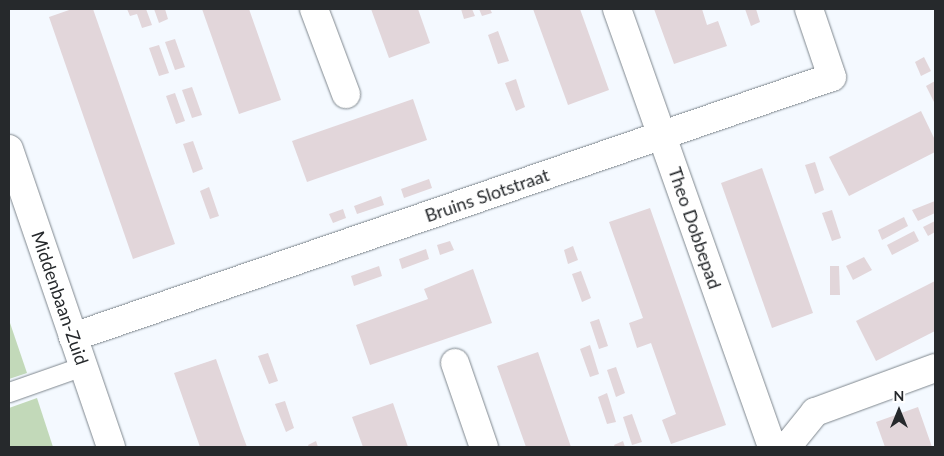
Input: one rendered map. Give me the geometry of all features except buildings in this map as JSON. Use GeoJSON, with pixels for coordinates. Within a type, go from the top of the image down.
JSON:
{"type":"FeatureCollection","features":[{"type":"Feature","properties":{"kind":"street"},"geometry":{"type":"LineString","coordinates":[[314,9],[346,94]]}},
{"type":"Feature","properties":{"kind":"street","name":"Theo Dobbepad"},"geometry":{"type":"LineString","coordinates":[[617,9],[772,447]]}},
{"type":"Feature","properties":{"kind":"street","name":"Bruins Slotstraat"},"geometry":{"type":"LineString","coordinates":[[73,337],[832,77],[809,9]]}},
{"type":"Feature","properties":{"kind":"street","name":"Middenbaan-Zuid"},"geometry":{"type":"LineString","coordinates":[[9,149],[111,447]]}},
{"type":"Feature","properties":{"kind":"street"},"geometry":{"type":"LineString","coordinates":[[455,363],[484,447]]}},
{"type":"Feature","properties":{"kind":"street"},"geometry":{"type":"LineString","coordinates":[[778,447],[790,443],[815,412],[935,371]]}},
{"type":"Feature","properties":{"kind":"lane"},"geometry":{"type":"LineString","coordinates":[[9,392],[83,366]]}},
{"type":"Feature","properties":{"kind":"green space"},"geometry":{"type":"Polygon","coordinates":[[[9,320],[27,373],[9,379],[9,320]]]}},
{"type":"Feature","properties":{"kind":"green space"},"geometry":{"type":"Polygon","coordinates":[[[37,398],[53,447],[9,447],[9,408],[37,398]]]}}]}
